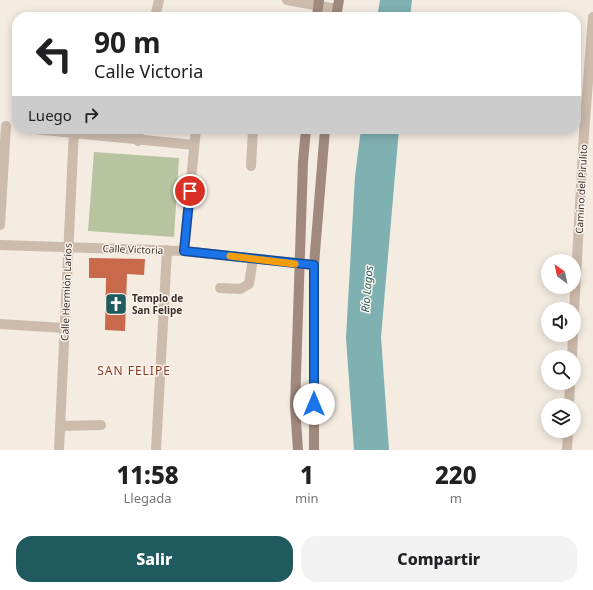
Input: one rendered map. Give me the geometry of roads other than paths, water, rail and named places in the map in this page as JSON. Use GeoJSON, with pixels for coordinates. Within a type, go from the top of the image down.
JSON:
{"type":"FeatureCollection","features":[{"type":"Feature","properties":{"kind":"street"},"geometry":{"type":"LineString","coordinates":[[156,12],[158,0]]}},
{"type":"Feature","properties":{"kind":"street"},"geometry":{"type":"LineString","coordinates":[[287,0],[318,3],[337,9]]}},
{"type":"Feature","properties":{"kind":"street","name":"Camino del Pirulito"},"geometry":{"type":"LineString","coordinates":[[575,302],[584,133],[593,17]]}},
{"type":"Feature","properties":{"kind":"street"},"geometry":{"type":"LineString","coordinates":[[0,226],[3,126]]}},
{"type":"Feature","properties":{"kind":"street","name":"Calle Hermión Larios"},"geometry":{"type":"LineString","coordinates":[[59,450],[67,248],[74,134]]}},
{"type":"Feature","properties":{"kind":"street"},"geometry":{"type":"LineString","coordinates":[[93,134],[138,141],[194,145]]}},
{"type":"Feature","properties":{"kind":"street"},"geometry":{"type":"LineString","coordinates":[[138,141],[139,134]]}},
{"type":"Feature","properties":{"kind":"street"},"geometry":{"type":"LineString","coordinates":[[184,251],[195,134]]}},
{"type":"Feature","properties":{"kind":"street"},"geometry":{"type":"LineString","coordinates":[[251,166],[254,134]]}},
{"type":"Feature","properties":{"kind":"street"},"geometry":{"type":"LineString","coordinates":[[298,450],[295,406],[303,162],[306,134]]}},
{"type":"Feature","properties":{"kind":"street"},"geometry":{"type":"LineString","coordinates":[[314,450],[314,265],[325,134]]}},
{"type":"Feature","properties":{"kind":"street","name":"Calle Victoria"},"geometry":{"type":"LineString","coordinates":[[0,245],[184,251],[300,265],[314,265]]}},
{"type":"Feature","properties":{"kind":"street"},"geometry":{"type":"LineString","coordinates":[[156,450],[167,250]]}},
{"type":"Feature","properties":{"kind":"street"},"geometry":{"type":"LineString","coordinates":[[220,288],[240,289],[249,284],[253,259]]}},
{"type":"Feature","properties":{"kind":"street"},"geometry":{"type":"LineString","coordinates":[[0,324],[64,328]]}},
{"type":"Feature","properties":{"kind":"street"},"geometry":{"type":"LineString","coordinates":[[60,426],[101,425]]}},
{"type":"Feature","properties":{"kind":"street"},"geometry":{"type":"LineString","coordinates":[[567,450],[568,438]]}},
{"type":"Feature","properties":{"kind":"water"},"geometry":{"type":"Polygon","coordinates":[[[380,0],[412,0],[411,12],[378,12],[380,0]]]}},
{"type":"Feature","properties":{"kind":"water","name":"Río Lagos"},"geometry":{"type":"Polygon","coordinates":[[[360,134],[399,134],[381,337],[389,450],[354,450],[346,338],[355,176],[360,134]]]}},
{"type":"Feature","properties":{"kind":"place","name":"Templo de San Felipe"},"geometry":{"type":"Point","coordinates":[116,304]}},
{"type":"Feature","properties":{"kind":"district","name":"SAN FELIPE"},"geometry":{"type":"Point","coordinates":[134,371]}}]}
